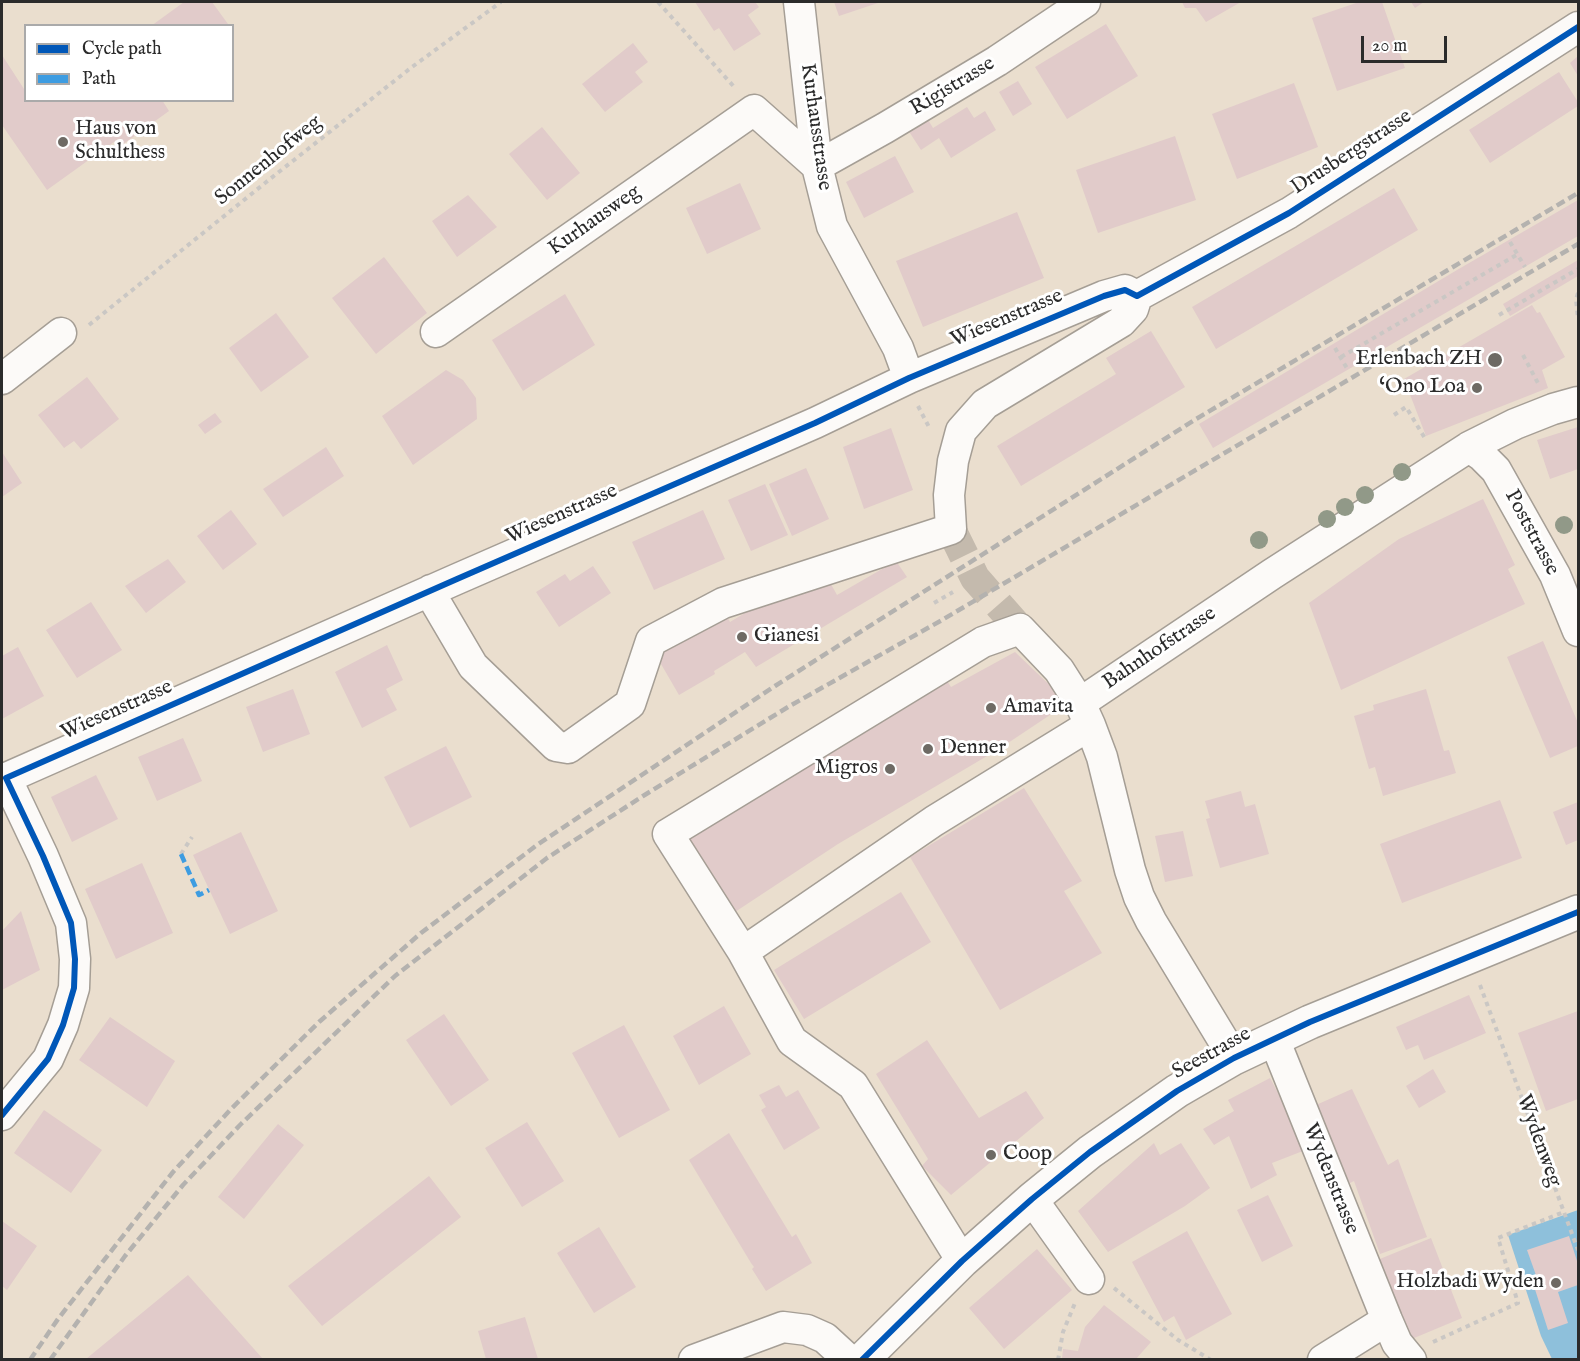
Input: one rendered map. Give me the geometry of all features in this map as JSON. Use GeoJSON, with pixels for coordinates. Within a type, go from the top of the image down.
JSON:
{"type":"FeatureCollection","features":[{"type":"Feature","properties":{"kind":"main road","name":"Seestrasse"},"geometry":{"type":"LineString","coordinates":[[862,1359],[962,1261],[1032,1199],[1090,1152],[1178,1091],[1274,1038],[1578,912]]}},
{"type":"Feature","properties":{"kind":"street","name":"Kurhausstrasse"},"geometry":{"type":"LineString","coordinates":[[799,2],[817,166],[832,226],[898,348],[914,392]]}},
{"type":"Feature","properties":{"kind":"street","name":"Rigistrasse"},"geometry":{"type":"LineString","coordinates":[[817,166],[997,61],[1085,2]]}},
{"type":"Feature","properties":{"kind":"street","name":"Drusbergstrasse"},"geometry":{"type":"LineString","coordinates":[[1137,296],[1289,213],[1578,27]]}},
{"type":"Feature","properties":{"kind":"street"},"geometry":{"type":"LineString","coordinates":[[754,110],[817,166]]}},
{"type":"Feature","properties":{"kind":"street","name":"Kurhausweg"},"geometry":{"type":"LineString","coordinates":[[436,332],[754,110]]}},
{"type":"Feature","properties":{"kind":"street","name":"Wiesenstrasse"},"geometry":{"type":"LineString","coordinates":[[4,779],[815,423],[914,392],[1104,296],[1125,290],[1137,296]]}},
{"type":"Feature","properties":{"kind":"street"},"geometry":{"type":"LineString","coordinates":[[431,590],[472,666],[556,746],[568,748],[630,704],[651,641],[723,603],[951,529],[950,484],[961,431],[985,404],[1121,322],[1133,309],[1137,296]]}},
{"type":"Feature","properties":{"kind":"street"},"geometry":{"type":"LineString","coordinates":[[2,379],[61,333]]}},
{"type":"Feature","properties":{"kind":"street","name":"Bahnhofstrasse"},"geometry":{"type":"LineString","coordinates":[[743,952],[1085,714],[1272,574],[1469,447],[1553,409],[1578,402]]}},
{"type":"Feature","properties":{"kind":"street","name":"Poststrasse"},"geometry":{"type":"LineString","coordinates":[[1469,447],[1496,470],[1555,575],[1578,631]]}},
{"type":"Feature","properties":{"kind":"street"},"geometry":{"type":"LineString","coordinates":[[962,1261],[853,1085],[792,1041],[743,952],[668,834],[983,642],[1020,629],[1059,670],[1085,714],[1102,757],[1130,870],[1139,897],[1234,1059]]}},
{"type":"Feature","properties":{"kind":"street"},"geometry":{"type":"LineString","coordinates":[[2,1115],[48,1059],[63,1025],[74,988],[75,959],[71,923],[43,856],[4,779]]}},
{"type":"Feature","properties":{"kind":"street","name":"Wydenstrasse"},"geometry":{"type":"LineString","coordinates":[[1274,1038],[1387,1320]]}},
{"type":"Feature","properties":{"kind":"street"},"geometry":{"type":"LineString","coordinates":[[1032,1199],[1089,1279]]}},
{"type":"Feature","properties":{"kind":"street"},"geometry":{"type":"LineString","coordinates":[[1323,1359],[1387,1320],[1397,1343],[1409,1356]]}},
{"type":"Feature","properties":{"kind":"street"},"geometry":{"type":"LineString","coordinates":[[694,1359],[783,1327],[807,1330],[825,1338],[849,1359]]}},
{"type":"Feature","properties":{"kind":"path"},"geometry":{"type":"LineString","coordinates":[[658,2],[754,110]]}},
{"type":"Feature","properties":{"kind":"path"},"geometry":{"type":"LineString","coordinates":[[1510,242],[1525,267]]}},
{"type":"Feature","properties":{"kind":"path"},"geometry":{"type":"LineString","coordinates":[[1341,357],[1518,254]]}},
{"type":"Feature","properties":{"kind":"path"},"geometry":{"type":"LineString","coordinates":[[1499,315],[1578,269]]}},
{"type":"Feature","properties":{"kind":"path"},"geometry":{"type":"LineString","coordinates":[[1578,293],[1576,299],[1578,319]]}},
{"type":"Feature","properties":{"kind":"path"},"geometry":{"type":"LineString","coordinates":[[1335,348],[1348,370]]}},
{"type":"Feature","properties":{"kind":"path"},"geometry":{"type":"LineString","coordinates":[[1522,355],[1530,367]]}},
{"type":"Feature","properties":{"kind":"path"},"geometry":{"type":"LineString","coordinates":[[914,392],[934,437]]}},
{"type":"Feature","properties":{"kind":"path"},"geometry":{"type":"LineString","coordinates":[[1394,415],[1406,407],[1441,465]]}},
{"type":"Feature","properties":{"kind":"path"},"geometry":{"type":"LineString","coordinates":[[934,603],[953,592]]}},
{"type":"Feature","properties":{"kind":"path"},"geometry":{"type":"LineString","coordinates":[[181,854],[192,837]]}},
{"type":"Feature","properties":{"kind":"path"},"geometry":{"type":"LineString","coordinates":[[1564,1212],[1578,1250]]}},
{"type":"Feature","properties":{"kind":"path"},"geometry":{"type":"LineString","coordinates":[[1058,1359],[1063,1332],[1074,1303],[1089,1279],[1106,1281],[1178,1340],[1211,1359]]}},
{"type":"Feature","properties":{"kind":"water"},"geometry":{"type":"Polygon","coordinates":[[[1578,1210],[1578,1359],[1552,1359],[1541,1336],[1508,1235],[1578,1210]]]}},
{"type":"Feature","properties":{"kind":"building"},"geometry":{"type":"Polygon","coordinates":[[[184,2],[212,2],[228,24],[154,24],[184,2]]]}},
{"type":"Feature","properties":{"kind":"building"},"geometry":{"type":"Polygon","coordinates":[[[695,2],[755,2],[759,7],[748,15],[761,34],[734,51],[719,28],[714,31],[695,2]]]}},
{"type":"Feature","properties":{"kind":"building"},"geometry":{"type":"Polygon","coordinates":[[[834,2],[881,2],[839,16],[834,2]]]}},
{"type":"Feature","properties":{"kind":"building"},"geometry":{"type":"Polygon","coordinates":[[[1182,2],[1241,2],[1206,22],[1196,8],[1185,8],[1182,2]]]}},
{"type":"Feature","properties":{"kind":"building"},"geometry":{"type":"Polygon","coordinates":[[[1359,2],[1382,2],[1405,68],[1337,91],[1312,18],[1359,2]]]}},
{"type":"Feature","properties":{"kind":"building"},"geometry":{"type":"Polygon","coordinates":[[[1411,2],[1424,2],[1415,8],[1411,2]]]}},
{"type":"Feature","properties":{"kind":"building"},"geometry":{"type":"Polygon","coordinates":[[[1106,24],[1138,76],[1067,119],[1035,67],[1106,24]]]}},
{"type":"Feature","properties":{"kind":"building"},"geometry":{"type":"Polygon","coordinates":[[[633,43],[648,62],[635,72],[643,82],[605,112],[582,84],[633,43]]]}},
{"type":"Feature","properties":{"kind":"building","name":"Haus von Schulthess"},"geometry":{"type":"Polygon","coordinates":[[[2,55],[24,89],[24,102],[163,102],[169,111],[122,145],[118,139],[47,190],[2,125],[2,55]]]}},
{"type":"Feature","properties":{"kind":"building"},"geometry":{"type":"Polygon","coordinates":[[[1578,56],[1578,76],[1570,63],[1578,56]]]}},
{"type":"Feature","properties":{"kind":"building"},"geometry":{"type":"Polygon","coordinates":[[[1559,72],[1578,102],[1578,106],[1490,163],[1469,130],[1559,72]]]}},
{"type":"Feature","properties":{"kind":"building"},"geometry":{"type":"Polygon","coordinates":[[[1018,81],[1032,104],[1013,116],[999,92],[1018,81]]]}},
{"type":"Feature","properties":{"kind":"building"},"geometry":{"type":"Polygon","coordinates":[[[1294,83],[1318,147],[1237,179],[1212,114],[1294,83]]]}},
{"type":"Feature","properties":{"kind":"building"},"geometry":{"type":"Polygon","coordinates":[[[967,107],[974,118],[985,111],[996,130],[951,158],[939,138],[921,150],[908,130],[927,118],[933,128],[967,107]]]}},
{"type":"Feature","properties":{"kind":"building"},"geometry":{"type":"Polygon","coordinates":[[[542,127],[580,173],[547,200],[509,154],[542,127]]]}},
{"type":"Feature","properties":{"kind":"building"},"geometry":{"type":"Polygon","coordinates":[[[1175,136],[1196,200],[1098,233],[1076,170],[1175,136]]]}},
{"type":"Feature","properties":{"kind":"building"},"geometry":{"type":"Polygon","coordinates":[[[895,156],[914,192],[864,218],[846,182],[895,156]]]}},
{"type":"Feature","properties":{"kind":"building"},"geometry":{"type":"Polygon","coordinates":[[[740,183],[761,229],[707,254],[686,208],[740,183]]]}},
{"type":"Feature","properties":{"kind":"building"},"geometry":{"type":"Polygon","coordinates":[[[1394,188],[1418,230],[1216,349],[1192,307],[1394,188]]]}},
{"type":"Feature","properties":{"kind":"building"},"geometry":{"type":"Polygon","coordinates":[[[468,195],[497,227],[457,257],[432,221],[468,195]]]}},
{"type":"Feature","properties":{"kind":"building"},"geometry":{"type":"Polygon","coordinates":[[[1578,200],[1578,236],[1213,448],[1199,424],[1578,200]]]}},
{"type":"Feature","properties":{"kind":"building"},"geometry":{"type":"Polygon","coordinates":[[[1017,212],[1044,278],[923,327],[896,261],[1017,212]]]}},
{"type":"Feature","properties":{"kind":"building"},"geometry":{"type":"Polygon","coordinates":[[[384,257],[427,313],[376,354],[332,298],[384,257]]]}},
{"type":"Feature","properties":{"kind":"building"},"geometry":{"type":"Polygon","coordinates":[[[1578,260],[1578,276],[1510,316],[1503,304],[1578,260]]]}},
{"type":"Feature","properties":{"kind":"building"},"geometry":{"type":"Polygon","coordinates":[[[565,294],[595,345],[523,391],[492,340],[565,294]]]}},
{"type":"Feature","properties":{"kind":"building"},"geometry":{"type":"Polygon","coordinates":[[[1532,305],[1537,313],[1540,312],[1565,357],[1542,370],[1548,388],[1426,436],[1404,379],[1532,305]]]}},
{"type":"Feature","properties":{"kind":"building"},"geometry":{"type":"Polygon","coordinates":[[[276,313],[309,357],[261,392],[229,348],[276,313]]]}},
{"type":"Feature","properties":{"kind":"building"},"geometry":{"type":"Polygon","coordinates":[[[1151,331],[1185,387],[1021,486],[997,446],[1116,374],[1106,358],[1151,331]]]}},
{"type":"Feature","properties":{"kind":"building"},"geometry":{"type":"Polygon","coordinates":[[[446,370],[463,380],[476,398],[477,419],[413,465],[382,416],[446,370]]]}},
{"type":"Feature","properties":{"kind":"building"},"geometry":{"type":"Polygon","coordinates":[[[87,377],[119,419],[81,449],[74,441],[64,448],[38,415],[87,377]]]}},
{"type":"Feature","properties":{"kind":"building"},"geometry":{"type":"Polygon","coordinates":[[[215,413],[222,422],[205,434],[198,425],[215,413]]]}},
{"type":"Feature","properties":{"kind":"building"},"geometry":{"type":"Polygon","coordinates":[[[1578,427],[1578,469],[1550,479],[1537,440],[1578,427]]]}},
{"type":"Feature","properties":{"kind":"building"},"geometry":{"type":"Polygon","coordinates":[[[891,428],[913,490],[864,509],[843,447],[891,428]]]}},
{"type":"Feature","properties":{"kind":"building"},"geometry":{"type":"Polygon","coordinates":[[[326,447],[344,476],[283,517],[263,489],[326,447]]]}},
{"type":"Feature","properties":{"kind":"building"},"geometry":{"type":"Polygon","coordinates":[[[2,452],[22,483],[2,497],[2,452]]]}},
{"type":"Feature","properties":{"kind":"building"},"geometry":{"type":"Polygon","coordinates":[[[806,468],[829,519],[792,536],[769,484],[806,468]]]}},
{"type":"Feature","properties":{"kind":"building"},"geometry":{"type":"Polygon","coordinates":[[[765,484],[788,535],[751,551],[728,500],[765,484]]]}},
{"type":"Feature","properties":{"kind":"building"},"geometry":{"type":"Polygon","coordinates":[[[1483,499],[1515,565],[1508,569],[1525,604],[1341,690],[1309,603],[1399,539],[1483,499]]]}},
{"type":"Feature","properties":{"kind":"building"},"geometry":{"type":"Polygon","coordinates":[[[231,510],[257,544],[223,570],[197,536],[231,510]]]}},
{"type":"Feature","properties":{"kind":"building"},"geometry":{"type":"Polygon","coordinates":[[[703,510],[725,559],[654,590],[632,542],[703,510]]]}},
{"type":"Feature","properties":{"kind":"building"},"geometry":{"type":"Polygon","coordinates":[[[168,559],[186,582],[146,613],[125,586],[168,559]]]}},
{"type":"Feature","properties":{"kind":"building","name":"Gianesi"},"geometry":{"type":"Polygon","coordinates":[[[896,561],[907,577],[756,667],[745,652],[714,671],[715,674],[679,695],[654,652],[723,608],[730,622],[765,601],[827,577],[837,595],[896,561]]]}},
{"type":"Feature","properties":{"kind":"building"},"geometry":{"type":"Polygon","coordinates":[[[593,566],[611,593],[559,627],[536,592],[565,574],[570,581],[593,566]]]}},
{"type":"Feature","properties":{"kind":"building"},"geometry":{"type":"Polygon","coordinates":[[[91,602],[122,650],[77,678],[46,630],[91,602]]]}},
{"type":"Feature","properties":{"kind":"building"},"geometry":{"type":"Polygon","coordinates":[[[1543,641],[1578,723],[1578,746],[1550,758],[1507,657],[1543,641]]]}},
{"type":"Feature","properties":{"kind":"building"},"geometry":{"type":"Polygon","coordinates":[[[387,645],[403,680],[386,689],[397,710],[362,728],[335,672],[387,645]]]}},
{"type":"Feature","properties":{"kind":"building"},"geometry":{"type":"Polygon","coordinates":[[[18,647],[44,696],[2,719],[2,656],[18,647]]]}},
{"type":"Feature","properties":{"kind":"building"},"geometry":{"type":"Polygon","coordinates":[[[1015,652],[1059,694],[1056,711],[999,749],[838,844],[735,912],[687,837],[942,673],[951,687],[1015,652]]]}},
{"type":"Feature","properties":{"kind":"building"},"geometry":{"type":"Polygon","coordinates":[[[293,689],[310,734],[263,752],[246,707],[293,689]]]}},
{"type":"Feature","properties":{"kind":"building"},"geometry":{"type":"Polygon","coordinates":[[[1426,689],[1444,751],[1449,750],[1456,773],[1383,796],[1375,767],[1369,769],[1354,716],[1374,710],[1373,705],[1426,689]]]}},
{"type":"Feature","properties":{"kind":"building"},"geometry":{"type":"Polygon","coordinates":[[[183,738],[202,781],[157,801],[138,757],[183,738]]]}},
{"type":"Feature","properties":{"kind":"building"},"geometry":{"type":"Polygon","coordinates":[[[446,746],[472,797],[410,828],[384,777],[446,746]]]}},
{"type":"Feature","properties":{"kind":"building"},"geometry":{"type":"Polygon","coordinates":[[[96,775],[118,819],[72,842],[51,797],[96,775]]]}},
{"type":"Feature","properties":{"kind":"building"},"geometry":{"type":"Polygon","coordinates":[[[1024,788],[1082,881],[1064,891],[1102,953],[1000,1010],[910,857],[1024,788]]]}},
{"type":"Feature","properties":{"kind":"building"},"geometry":{"type":"Polygon","coordinates":[[[1241,791],[1245,807],[1255,804],[1269,854],[1220,868],[1206,819],[1210,818],[1205,801],[1241,791]]]}},
{"type":"Feature","properties":{"kind":"building"},"geometry":{"type":"Polygon","coordinates":[[[1500,800],[1522,858],[1402,903],[1380,844],[1500,800]]]}},
{"type":"Feature","properties":{"kind":"building"},"geometry":{"type":"Polygon","coordinates":[[[1578,802],[1578,840],[1566,845],[1553,812],[1578,802]]]}},
{"type":"Feature","properties":{"kind":"building"},"geometry":{"type":"Polygon","coordinates":[[[1183,831],[1193,876],[1165,882],[1155,836],[1183,831]]]}},
{"type":"Feature","properties":{"kind":"building"},"geometry":{"type":"Polygon","coordinates":[[[241,832],[278,911],[230,934],[193,855],[241,832]]]}},
{"type":"Feature","properties":{"kind":"building"},"geometry":{"type":"Polygon","coordinates":[[[142,863],[173,933],[116,959],[85,889],[142,863]]]}},
{"type":"Feature","properties":{"kind":"building"},"geometry":{"type":"Polygon","coordinates":[[[901,892],[931,942],[804,1019],[774,970],[901,892]]]}},
{"type":"Feature","properties":{"kind":"building"},"geometry":{"type":"Polygon","coordinates":[[[21,911],[40,970],[2,990],[2,931],[21,911]]]}},
{"type":"Feature","properties":{"kind":"building"},"geometry":{"type":"Polygon","coordinates":[[[1469,995],[1486,1033],[1424,1060],[1418,1045],[1406,1050],[1396,1027],[1469,995]]]}},
{"type":"Feature","properties":{"kind":"building"},"geometry":{"type":"Polygon","coordinates":[[[724,1006],[751,1054],[699,1085],[673,1036],[724,1006]]]}},
{"type":"Feature","properties":{"kind":"building"},"geometry":{"type":"Polygon","coordinates":[[[1578,1011],[1578,1099],[1546,1111],[1518,1033],[1578,1011]]]}},
{"type":"Feature","properties":{"kind":"building"},"geometry":{"type":"Polygon","coordinates":[[[444,1014],[489,1080],[451,1106],[406,1040],[444,1014]]]}},
{"type":"Feature","properties":{"kind":"building"},"geometry":{"type":"Polygon","coordinates":[[[110,1017],[175,1061],[147,1107],[79,1060],[110,1017]]]}},
{"type":"Feature","properties":{"kind":"building"},"geometry":{"type":"Polygon","coordinates":[[[624,1025],[670,1110],[619,1138],[572,1053],[624,1025]]]}},
{"type":"Feature","properties":{"kind":"building"},"geometry":{"type":"Polygon","coordinates":[[[927,1040],[979,1118],[1026,1091],[1044,1118],[951,1195],[922,1166],[928,1159],[876,1074],[927,1040]]]}},
{"type":"Feature","properties":{"kind":"building"},"geometry":{"type":"Polygon","coordinates":[[[1433,1069],[1446,1092],[1419,1108],[1406,1086],[1433,1069]]]}},
{"type":"Feature","properties":{"kind":"building"},"geometry":{"type":"Polygon","coordinates":[[[1270,1078],[1308,1149],[1272,1163],[1277,1175],[1251,1189],[1229,1136],[1214,1145],[1203,1129],[1234,1111],[1228,1100],[1270,1078]]]}},
{"type":"Feature","properties":{"kind":"building"},"geometry":{"type":"Polygon","coordinates":[[[779,1085],[786,1097],[798,1090],[820,1128],[784,1150],[761,1110],[766,1107],[759,1095],[779,1085]]]}},
{"type":"Feature","properties":{"kind":"building"},"geometry":{"type":"Polygon","coordinates":[[[1352,1089],[1388,1165],[1398,1159],[1427,1237],[1380,1254],[1354,1181],[1350,1183],[1314,1116],[1316,1105],[1352,1089]]]}},
{"type":"Feature","properties":{"kind":"building"},"geometry":{"type":"Polygon","coordinates":[[[44,1110],[102,1150],[71,1193],[14,1153],[44,1110]]]}},
{"type":"Feature","properties":{"kind":"building"},"geometry":{"type":"Polygon","coordinates":[[[527,1122],[564,1181],[522,1207],[485,1148],[527,1122]]]}},
{"type":"Feature","properties":{"kind":"building"},"geometry":{"type":"Polygon","coordinates":[[[278,1124],[304,1145],[244,1219],[218,1197],[278,1124]]]}},
{"type":"Feature","properties":{"kind":"building"},"geometry":{"type":"Polygon","coordinates":[[[729,1133],[792,1237],[796,1234],[812,1263],[766,1291],[752,1269],[754,1267],[689,1160],[729,1133]]]}},
{"type":"Feature","properties":{"kind":"building"},"geometry":{"type":"Polygon","coordinates":[[[1154,1143],[1160,1155],[1181,1143],[1210,1188],[1185,1206],[1108,1252],[1078,1211],[1154,1143]]]}},
{"type":"Feature","properties":{"kind":"building"},"geometry":{"type":"Polygon","coordinates":[[[429,1176],[461,1217],[322,1326],[288,1286],[429,1176]]]}},
{"type":"Feature","properties":{"kind":"building"},"geometry":{"type":"Polygon","coordinates":[[[1268,1195],[1293,1246],[1262,1262],[1237,1210],[1268,1195]]]}},
{"type":"Feature","properties":{"kind":"building"},"geometry":{"type":"Polygon","coordinates":[[[2,1221],[37,1246],[7,1290],[2,1286],[2,1221]]]}},
{"type":"Feature","properties":{"kind":"building"},"geometry":{"type":"Polygon","coordinates":[[[599,1227],[636,1287],[594,1313],[557,1253],[599,1227]]]}},
{"type":"Feature","properties":{"kind":"building"},"geometry":{"type":"Polygon","coordinates":[[[1187,1231],[1232,1314],[1186,1340],[1174,1316],[1164,1322],[1132,1262],[1187,1231]]]}},
{"type":"Feature","properties":{"kind":"building","name":"Holzbadi Wyden"},"geometry":{"type":"Polygon","coordinates":[[[1569,1236],[1578,1264],[1578,1285],[1558,1292],[1568,1323],[1548,1330],[1532,1280],[1537,1278],[1527,1250],[1569,1236]]]}},
{"type":"Feature","properties":{"kind":"building"},"geometry":{"type":"Polygon","coordinates":[[[1431,1238],[1462,1318],[1407,1341],[1375,1261],[1431,1238]]]}},
{"type":"Feature","properties":{"kind":"building"},"geometry":{"type":"Polygon","coordinates":[[[1037,1249],[1072,1290],[1004,1349],[969,1308],[1037,1249]]]}},
{"type":"Feature","properties":{"kind":"building"},"geometry":{"type":"Polygon","coordinates":[[[188,1275],[263,1359],[86,1359],[188,1275]]]}},
{"type":"Feature","properties":{"kind":"building"},"geometry":{"type":"Polygon","coordinates":[[[1104,1305],[1151,1342],[1136,1359],[1062,1359],[1063,1349],[1078,1351],[1085,1327],[1104,1305]]]}},
{"type":"Feature","properties":{"kind":"building"},"geometry":{"type":"Polygon","coordinates":[[[525,1317],[538,1359],[486,1359],[478,1331],[525,1317]]]}},
{"type":"Feature","properties":{"kind":"tunnel"},"geometry":{"type":"LineString","coordinates":[[951,529],[975,578],[1020,629]]}},
{"type":"Feature","properties":{"kind":"railway"},"geometry":{"type":"LineString","coordinates":[[30,1360],[58,1319],[173,1172],[231,1109],[319,1022],[421,933],[537,845],[775,686],[1196,419],[1578,193]]}},
{"type":"Feature","properties":{"kind":"railway"},"geometry":{"type":"LineString","coordinates":[[50,1360],[125,1256],[183,1185],[240,1125],[395,976],[547,858],[788,707],[942,620],[1578,244]]}},
{"type":"Feature","properties":{"kind":"marked path"},"geometry":{"type":"LineString","coordinates":[[181,854],[199,895],[209,890]]}},
{"type":"Feature","properties":{"kind":"cycle path"},"geometry":{"type":"LineString","coordinates":[[2,1115],[48,1059],[63,1025],[74,988],[75,959],[71,923],[43,856],[6,778],[815,423],[909,378],[1104,296],[1125,290],[1137,296],[1289,213],[1578,27]]}},
{"type":"Feature","properties":{"kind":"cycle path"},"geometry":{"type":"LineString","coordinates":[[862,1360],[962,1261],[1032,1199],[1090,1152],[1177,1091],[1234,1058],[1310,1022],[1578,912]]}},
{"type":"Feature","properties":{"kind":"place","name":"Haus von Schulthess"},"geometry":{"type":"Point","coordinates":[63,142]}},
{"type":"Feature","properties":{"kind":"place","name":"Erlenbach ZH"},"geometry":{"type":"Point","coordinates":[1495,360]}},
{"type":"Feature","properties":{"kind":"place","name":"‘Ono Loa"},"geometry":{"type":"Point","coordinates":[1477,388]}},
{"type":"Feature","properties":{"kind":"place","name":"Gianesi"},"geometry":{"type":"Point","coordinates":[742,637]}},
{"type":"Feature","properties":{"kind":"place","name":"Amavita"},"geometry":{"type":"Point","coordinates":[991,708]}},
{"type":"Feature","properties":{"kind":"place","name":"Denner"},"geometry":{"type":"Point","coordinates":[928,749]}},
{"type":"Feature","properties":{"kind":"place","name":"Migros"},"geometry":{"type":"Point","coordinates":[890,769]}},
{"type":"Feature","properties":{"kind":"place","name":"Coop"},"geometry":{"type":"Point","coordinates":[991,1155]}},
{"type":"Feature","properties":{"kind":"place","name":"Holzbadi Wyden"},"geometry":{"type":"Point","coordinates":[1556,1283]}}]}
